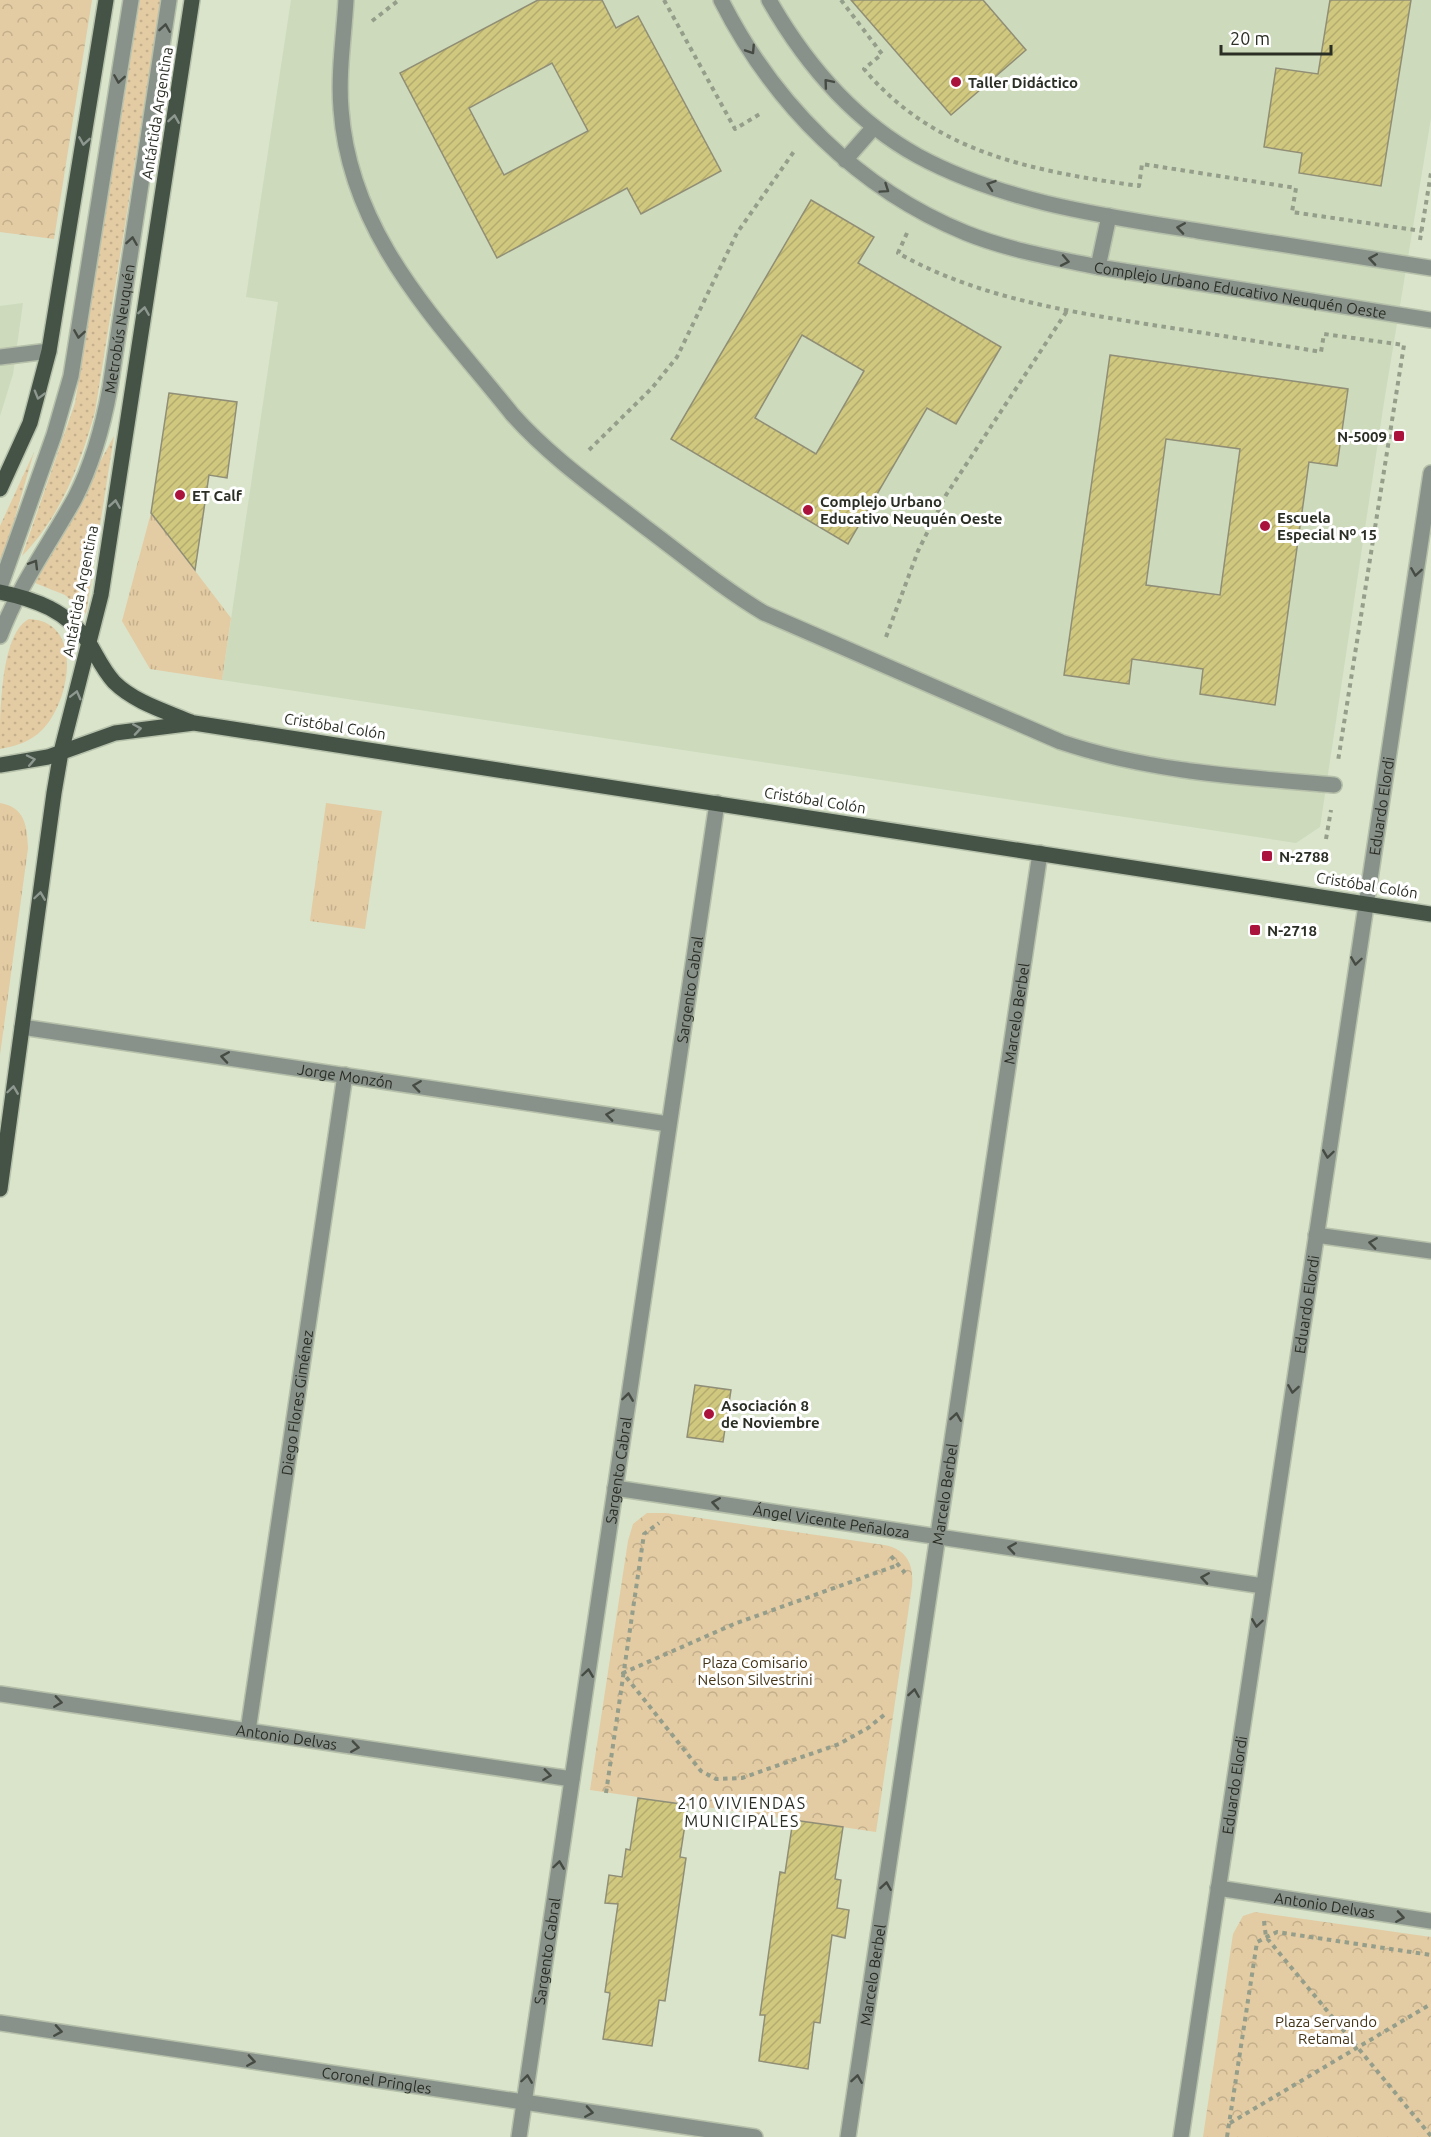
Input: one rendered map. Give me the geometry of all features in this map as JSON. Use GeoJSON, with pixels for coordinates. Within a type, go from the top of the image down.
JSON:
{"type":"FeatureCollection","features":[{"type":"Feature","properties":{"kind":"main road"},"geometry":{"type":"LineString","coordinates":[[0,489],[30,423],[49,351],[106,0]]}},
{"type":"Feature","properties":{"kind":"main road","name":"Antártida Argentina"},"geometry":{"type":"LineString","coordinates":[[0,1189],[61,752],[102,583],[192,0]]}},
{"type":"Feature","properties":{"kind":"main road","name":"Cristóbal Colón"},"geometry":{"type":"LineString","coordinates":[[0,590],[51,608],[66,617],[89,643],[106,672],[124,690],[194,723]]}},
{"type":"Feature","properties":{"kind":"main road","name":"Cristóbal Colón"},"geometry":{"type":"LineString","coordinates":[[0,765],[33,760],[124,731],[194,723],[1431,914]]}},
{"type":"Feature","properties":{"kind":"street"},"geometry":{"type":"LineString","coordinates":[[0,590],[54,435],[71,376],[131,0]]}},
{"type":"Feature","properties":{"kind":"street","name":"Metrobús Neuquén"},"geometry":{"type":"LineString","coordinates":[[0,636],[17,595],[75,497],[94,454],[106,411],[169,0]]}},
{"type":"Feature","properties":{"kind":"street"},"geometry":{"type":"LineString","coordinates":[[346,0],[341,109],[352,176],[363,207],[389,257],[407,282],[512,414],[530,434],[570,469],[744,601],[788,625],[1037,732],[1091,752],[1219,776],[1335,785]]}},
{"type":"Feature","properties":{"kind":"street","name":"Complejo Urbano Educativo Neuquén Oeste"},"geometry":{"type":"LineString","coordinates":[[721,0],[776,89],[810,127],[845,160],[886,190],[927,215],[967,233],[1055,258],[1098,267],[1431,320]]}},
{"type":"Feature","properties":{"kind":"street"},"geometry":{"type":"LineString","coordinates":[[769,0],[807,59],[838,95],[874,127],[918,155],[961,176],[1008,191],[1109,216],[1431,268]]}},
{"type":"Feature","properties":{"kind":"street"},"geometry":{"type":"LineString","coordinates":[[845,160],[874,127]]}},
{"type":"Feature","properties":{"kind":"street"},"geometry":{"type":"LineString","coordinates":[[1098,267],[1109,216]]}},
{"type":"Feature","properties":{"kind":"street"},"geometry":{"type":"LineString","coordinates":[[0,357],[49,351]]}},
{"type":"Feature","properties":{"kind":"street","name":"Eduardo Elordi"},"geometry":{"type":"LineString","coordinates":[[1181,2137],[1431,473]]}},
{"type":"Feature","properties":{"kind":"street","name":"Sargento Cabral"},"geometry":{"type":"LineString","coordinates":[[519,2137],[717,803]]}},
{"type":"Feature","properties":{"kind":"street","name":"Marcelo Berbel"},"geometry":{"type":"LineString","coordinates":[[848,2137],[1040,853]]}},
{"type":"Feature","properties":{"kind":"street","name":"Jorge Monzón"},"geometry":{"type":"LineString","coordinates":[[22,1026],[668,1124]]}},
{"type":"Feature","properties":{"kind":"street","name":"Diego Flores Giménez"},"geometry":{"type":"LineString","coordinates":[[248,1731],[345,1075]]}},
{"type":"Feature","properties":{"kind":"street"},"geometry":{"type":"LineString","coordinates":[[1316,1235],[1431,1251]]}},
{"type":"Feature","properties":{"kind":"street","name":"Ángel Vicente Peñaloza"},"geometry":{"type":"LineString","coordinates":[[615,1488],[1263,1586]]}},
{"type":"Feature","properties":{"kind":"street","name":"Antonio Delvas"},"geometry":{"type":"LineString","coordinates":[[0,1694],[572,1779]]}},
{"type":"Feature","properties":{"kind":"street","name":"Antonio Delvas"},"geometry":{"type":"LineString","coordinates":[[1218,1888],[1431,1921]]}},
{"type":"Feature","properties":{"kind":"street","name":"Coronel Pringles"},"geometry":{"type":"LineString","coordinates":[[0,2023],[755,2137]]}},
{"type":"Feature","properties":{"kind":"path"},"geometry":{"type":"LineString","coordinates":[[841,0],[882,54],[864,69],[888,97],[909,115],[962,144],[1060,174],[1139,186],[1142,164],[1296,188],[1293,212],[1422,231]]}},
{"type":"Feature","properties":{"kind":"path"},"geometry":{"type":"LineString","coordinates":[[570,469],[652,388],[677,357],[737,233],[796,149]]}},
{"type":"Feature","properties":{"kind":"path"},"geometry":{"type":"LineString","coordinates":[[1420,240],[1431,173]]}},
{"type":"Feature","properties":{"kind":"path"},"geometry":{"type":"LineString","coordinates":[[876,663],[918,551],[936,514],[1067,311]]}},
{"type":"Feature","properties":{"kind":"path"},"geometry":{"type":"LineString","coordinates":[[1326,839],[1404,345]]}},
{"type":"Feature","properties":{"kind":"path"},"geometry":{"type":"LineString","coordinates":[[606,1793],[644,1534],[662,1521]]}},
{"type":"Feature","properties":{"kind":"path"},"geometry":{"type":"LineString","coordinates":[[890,1554],[907,1575]]}},
{"type":"Feature","properties":{"kind":"path"},"geometry":{"type":"LineString","coordinates":[[623,1673],[734,1624],[898,1565]]}},
{"type":"Feature","properties":{"kind":"path"},"geometry":{"type":"LineString","coordinates":[[623,1673],[701,1771],[716,1779],[742,1778],[839,1744],[868,1728],[886,1713],[884,1725]]}},
{"type":"Feature","properties":{"kind":"path"},"geometry":{"type":"LineString","coordinates":[[1227,2137],[1257,1942],[1277,1932],[1431,1954]]}},
{"type":"Feature","properties":{"kind":"path"},"geometry":{"type":"LineString","coordinates":[[1266,1938],[1431,2136]]}},
{"type":"Feature","properties":{"kind":"path"},"geometry":{"type":"LineString","coordinates":[[1229,2123],[1431,2004]]}},
{"type":"Feature","properties":{"kind":"shaded area","name":"Complejo Urbano Educativo Neuquén Oeste"},"geometry":{"type":"Polygon","coordinates":[[[291,0],[1431,0],[1431,118],[1384,402],[1320,827],[1296,843],[222,680],[278,302],[246,297],[291,0]]]}},
{"type":"Feature","properties":{"kind":"shaded area"},"geometry":{"type":"Polygon","coordinates":[[[23,303],[13,374],[0,416],[0,306],[23,303]]]}},
{"type":"Feature","properties":{"kind":"green space"},"geometry":{"type":"Polygon","coordinates":[[[0,0],[92,0],[54,239],[0,232],[0,0]]]}},
{"type":"Feature","properties":{"kind":"green space"},"geometry":{"type":"Polygon","coordinates":[[[140,0],[161,0],[95,412],[68,489],[48,524],[22,556],[75,403],[140,0]]]}},
{"type":"Feature","properties":{"kind":"green space"},"geometry":{"type":"Polygon","coordinates":[[[114,436],[86,614],[65,595],[35,583],[114,436]]]}},
{"type":"Feature","properties":{"kind":"green space"},"geometry":{"type":"Polygon","coordinates":[[[34,452],[0,569],[0,526],[34,452]]]}},
{"type":"Feature","properties":{"kind":"green space"},"geometry":{"type":"Polygon","coordinates":[[[151,513],[231,618],[222,680],[150,669],[122,621],[151,513]]]}},
{"type":"Feature","properties":{"kind":"green space"},"geometry":{"type":"Polygon","coordinates":[[[29,619],[47,623],[59,633],[65,648],[67,665],[65,684],[52,718],[42,730],[33,738],[22,743],[0,749],[0,717],[7,658],[19,627],[29,619]]]}},
{"type":"Feature","properties":{"kind":"green space"},"geometry":{"type":"Polygon","coordinates":[[[0,803],[20,813],[27,832],[28,848],[0,1055],[0,803]]]}},
{"type":"Feature","properties":{"kind":"green space"},"geometry":{"type":"Polygon","coordinates":[[[326,803],[382,811],[365,929],[310,921],[326,803]]]}},
{"type":"Feature","properties":{"kind":"green space","name":"Plaza Comisario Nelson Silvestrini"},"geometry":{"type":"Polygon","coordinates":[[[647,1513],[666,1513],[884,1545],[898,1550],[907,1559],[912,1571],[912,1586],[876,1832],[590,1790],[628,1541],[633,1524],[647,1513]]]}},
{"type":"Feature","properties":{"kind":"green space","name":"Plaza Servando Retamal"},"geometry":{"type":"Polygon","coordinates":[[[1255,1912],[1431,1937],[1431,2137],[1203,2137],[1233,1934],[1243,1916],[1255,1912]]]}},
{"type":"Feature","properties":{"kind":"building"},"geometry":{"type":"Polygon","coordinates":[[[538,0],[602,0],[616,28],[638,16],[721,171],[641,214],[627,188],[497,258],[400,73],[538,0]],[[552,63],[469,108],[504,175],[588,131],[552,63]]]}},
{"type":"Feature","properties":{"kind":"building","name":"Taller Didáctico"},"geometry":{"type":"Polygon","coordinates":[[[851,0],[983,0],[1026,50],[951,115],[851,0]]]}},
{"type":"Feature","properties":{"kind":"building"},"geometry":{"type":"Polygon","coordinates":[[[1330,0],[1411,0],[1381,186],[1299,173],[1302,153],[1264,147],[1276,68],[1318,74],[1330,0]]]}},
{"type":"Feature","properties":{"kind":"building"},"geometry":{"type":"Polygon","coordinates":[[[811,200],[874,237],[858,263],[1001,347],[956,424],[927,408],[848,544],[671,439],[811,200]],[[802,335],[755,418],[816,454],[864,371],[802,335]]]}},
{"type":"Feature","properties":{"kind":"building","name":"Escuela Especial Nº 15"},"geometry":{"type":"Polygon","coordinates":[[[1110,355],[1348,389],[1337,466],[1309,462],[1275,705],[1200,694],[1203,669],[1132,659],[1129,684],[1064,675],[1110,355]],[[1166,439],[1146,585],[1220,595],[1240,449],[1166,439]]]}},
{"type":"Feature","properties":{"kind":"building","name":"ET Calf"},"geometry":{"type":"Polygon","coordinates":[[[169,393],[237,402],[227,478],[209,475],[195,570],[151,513],[169,393]]]}},
{"type":"Feature","properties":{"kind":"building","name":"Asociación 8 de Noviembre"},"geometry":{"type":"Polygon","coordinates":[[[695,1385],[731,1390],[723,1442],[687,1437],[695,1385]]]}},
{"type":"Feature","properties":{"kind":"building"},"geometry":{"type":"Polygon","coordinates":[[[638,1798],[688,1805],[680,1857],[686,1858],[665,2001],[659,2000],[652,2046],[603,2039],[610,1993],[605,1992],[618,1904],[605,1903],[609,1875],[622,1877],[626,1849],[630,1850],[638,1798]]]}},
{"type":"Feature","properties":{"kind":"building"},"geometry":{"type":"Polygon","coordinates":[[[793,1820],[843,1827],[835,1879],[841,1880],[837,1908],[849,1910],[845,1938],[832,1935],[820,2023],[814,2022],[808,2069],[759,2061],[765,2015],[760,2015],[780,1872],[785,1873],[793,1820]]]}},
{"type":"Feature","properties":{"kind":"place","name":"Taller Didáctico"},"geometry":{"type":"Point","coordinates":[956,82]}},
{"type":"Feature","properties":{"kind":"place","name":"N-5009"},"geometry":{"type":"Point","coordinates":[1399,436]}},
{"type":"Feature","properties":{"kind":"place","name":"ET Calf"},"geometry":{"type":"Point","coordinates":[180,495]}},
{"type":"Feature","properties":{"kind":"place","name":"Complejo Urbano Educativo Neuquén Oeste"},"geometry":{"type":"Point","coordinates":[808,510]}},
{"type":"Feature","properties":{"kind":"place","name":"Escuela Especial Nº 15"},"geometry":{"type":"Point","coordinates":[1265,526]}},
{"type":"Feature","properties":{"kind":"place","name":"N-2788"},"geometry":{"type":"Point","coordinates":[1267,856]}},
{"type":"Feature","properties":{"kind":"place","name":"N-2718"},"geometry":{"type":"Point","coordinates":[1255,930]}},
{"type":"Feature","properties":{"kind":"place","name":"Asociación 8 de Noviembre"},"geometry":{"type":"Point","coordinates":[709,1414]}},
{"type":"Feature","properties":{"kind":"district","name":"210 VIVIENDAS MUNICIPALES"},"geometry":{"type":"Point","coordinates":[742,1812]}}]}
